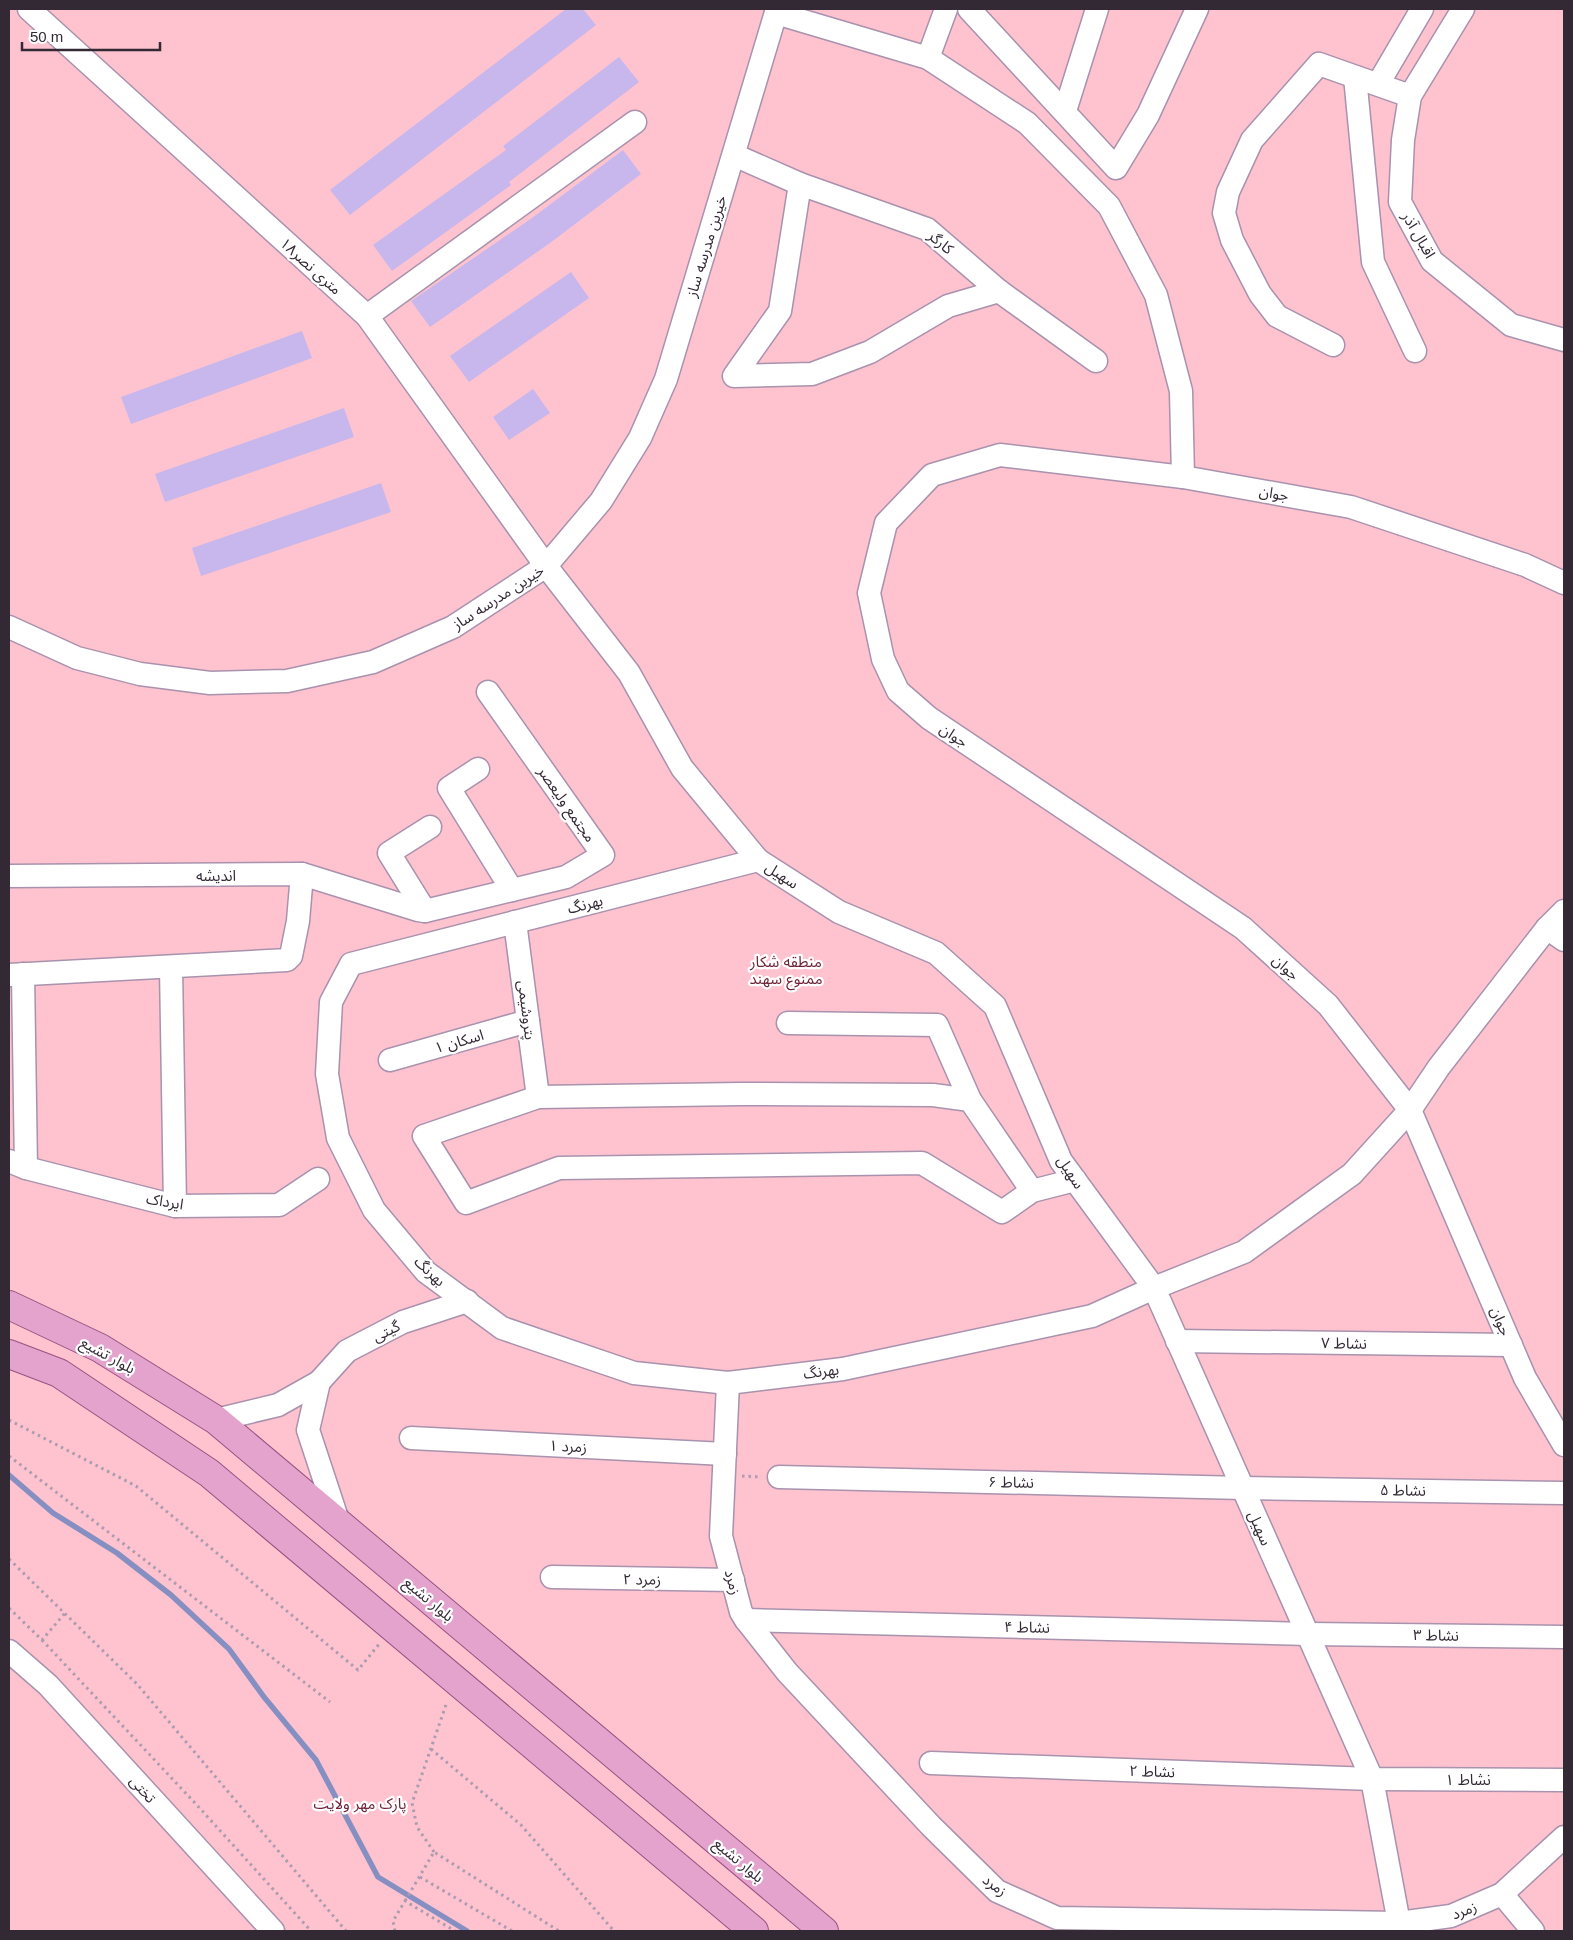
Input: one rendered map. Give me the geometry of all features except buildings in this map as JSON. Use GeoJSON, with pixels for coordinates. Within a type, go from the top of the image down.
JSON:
{"type":"FeatureCollection","features":[{"type":"Feature","properties":{"kind":"main road","name":"بلوار تشیع"},"geometry":{"type":"LineString","coordinates":[[9,1305],[100,1348],[216,1420],[824,1931]]}},
{"type":"Feature","properties":{"kind":"main road"},"geometry":{"type":"LineString","coordinates":[[9,1354],[59,1373],[209,1473],[754,1931]]}},
{"type":"Feature","properties":{"kind":"street","name":"۱۸متری نصر"},"geometry":{"type":"LineString","coordinates":[[29,9],[367,316],[546,566]]}},
{"type":"Feature","properties":{"kind":"street"},"geometry":{"type":"LineString","coordinates":[[928,58],[946,9]]}},
{"type":"Feature","properties":{"kind":"street"},"geometry":{"type":"LineString","coordinates":[[969,9],[1116,168],[1148,115],[1197,9]]}},
{"type":"Feature","properties":{"kind":"street"},"geometry":{"type":"LineString","coordinates":[[1065,111],[1097,9]]}},
{"type":"Feature","properties":{"kind":"street"},"geometry":{"type":"LineString","coordinates":[[1378,84],[1422,9]]}},
{"type":"Feature","properties":{"kind":"street","name":"اقبال آذر"},"geometry":{"type":"LineString","coordinates":[[1463,9],[1410,96],[1403,140],[1400,202],[1432,261],[1510,325],[1564,340]]}},
{"type":"Feature","properties":{"kind":"street"},"geometry":{"type":"LineString","coordinates":[[777,11],[928,58],[1027,123],[1109,206],[1156,295],[1181,391],[1183,477]]}},
{"type":"Feature","properties":{"kind":"street","name":"خیرین مدرسه ساز"},"geometry":{"type":"LineString","coordinates":[[9,627],[77,658],[140,674],[210,683],[287,681],[373,662],[454,627],[546,566],[601,501],[640,438],[666,379],[777,11]]}},
{"type":"Feature","properties":{"kind":"street"},"geometry":{"type":"LineString","coordinates":[[1333,345],[1277,316],[1260,294],[1232,240],[1224,213],[1228,192],[1252,140],[1319,64],[1410,96]]}},
{"type":"Feature","properties":{"kind":"street"},"geometry":{"type":"LineString","coordinates":[[1355,77],[1373,262],[1415,350]]}},
{"type":"Feature","properties":{"kind":"street"},"geometry":{"type":"LineString","coordinates":[[367,316],[635,122]]}},
{"type":"Feature","properties":{"kind":"street","name":"کارگر"},"geometry":{"type":"LineString","coordinates":[[734,155],[800,184],[927,229],[999,291],[1096,361]]}},
{"type":"Feature","properties":{"kind":"street"},"geometry":{"type":"LineString","coordinates":[[800,184],[780,311],[734,376],[812,374],[870,352],[948,306],[999,291]]}},
{"type":"Feature","properties":{"kind":"street","name":"جوان"},"geometry":{"type":"LineString","coordinates":[[1564,582],[1525,566],[1351,507],[1183,477],[1000,455],[932,475],[886,523],[869,593],[883,659],[898,691],[929,718],[1243,928],[1328,1005],[1410,1110],[1525,1378],[1564,1445]]}},
{"type":"Feature","properties":{"kind":"street","name":"سهیل"},"geometry":{"type":"LineString","coordinates":[[546,566],[629,673],[682,768],[758,860],[839,912],[936,953],[995,1006],[1061,1160],[1154,1288],[1372,1779],[1399,1923]]}},
{"type":"Feature","properties":{"kind":"street","name":"مجتمع ولیعصر"},"geometry":{"type":"LineString","coordinates":[[422,910],[566,877],[603,855],[488,692]]}},
{"type":"Feature","properties":{"kind":"street"},"geometry":{"type":"LineString","coordinates":[[478,769],[449,788],[512,890]]}},
{"type":"Feature","properties":{"kind":"street"},"geometry":{"type":"LineString","coordinates":[[422,910],[389,853],[430,827]]}},
{"type":"Feature","properties":{"kind":"street","name":"بهرنگ"},"geometry":{"type":"LineString","coordinates":[[758,860],[351,964],[331,1002],[327,1074],[338,1138],[374,1210],[426,1272],[502,1328],[634,1373],[728,1383],[843,1368],[1092,1316],[1154,1288],[1244,1252],[1352,1174],[1410,1110],[1439,1067],[1556,934],[1564,911]]}},
{"type":"Feature","properties":{"kind":"street"},"geometry":{"type":"LineString","coordinates":[[18,1165],[16,975],[287,960],[291,956],[298,921],[302,874]]}},
{"type":"Feature","properties":{"kind":"street","name":"اندیشه"},"geometry":{"type":"LineString","coordinates":[[9,876],[302,874],[422,910]]}},
{"type":"Feature","properties":{"kind":"street","name":"پتروشیمی"},"geometry":{"type":"LineString","coordinates":[[515,922],[538,1097]]}},
{"type":"Feature","properties":{"kind":"street"},"geometry":{"type":"LineString","coordinates":[[171,967],[175,1206]]}},
{"type":"Feature","properties":{"kind":"street","name":"اسکان ۱"},"geometry":{"type":"LineString","coordinates":[[390,1060],[528,1021]]}},
{"type":"Feature","properties":{"kind":"street"},"geometry":{"type":"LineString","coordinates":[[788,1024],[937,1025],[970,1100],[1032,1191]]}},
{"type":"Feature","properties":{"kind":"street"},"geometry":{"type":"LineString","coordinates":[[970,1100],[933,1095],[741,1094],[538,1097],[424,1136],[466,1203],[559,1168],[922,1163],[1002,1212],[1032,1191],[1075,1180]]}},
{"type":"Feature","properties":{"kind":"street","name":"ایرداک"},"geometry":{"type":"LineString","coordinates":[[18,1165],[175,1206],[279,1205],[318,1179]]}},
{"type":"Feature","properties":{"kind":"street","name":"گیتی"},"geometry":{"type":"LineString","coordinates":[[216,1420],[278,1406],[319,1382],[347,1351],[403,1322],[466,1301]]}},
{"type":"Feature","properties":{"kind":"street","name":"نشاط ۷"},"geometry":{"type":"LineString","coordinates":[[1177,1341],[1511,1345]]}},
{"type":"Feature","properties":{"kind":"street","name":"گیتی"},"geometry":{"type":"LineString","coordinates":[[319,1382],[308,1430],[339,1524]]}},
{"type":"Feature","properties":{"kind":"street","name":"زمرد"},"geometry":{"type":"LineString","coordinates":[[728,1383],[721,1536],[741,1612],[787,1672],[931,1826],[997,1891],[1057,1918],[1399,1923],[1451,1916],[1502,1894],[1564,1837]]}},
{"type":"Feature","properties":{"kind":"street","name":"زمرد ۱"},"geometry":{"type":"LineString","coordinates":[[411,1438],[725,1454]]}},
{"type":"Feature","properties":{"kind":"street","name":"نشاط ۶"},"geometry":{"type":"LineString","coordinates":[[779,1477],[1243,1488]]}},
{"type":"Feature","properties":{"kind":"street","name":"نشاط ۵"},"geometry":{"type":"LineString","coordinates":[[1243,1488],[1564,1493]]}},
{"type":"Feature","properties":{"kind":"street","name":"زمرد ۲"},"geometry":{"type":"LineString","coordinates":[[552,1577],[733,1580]]}},
{"type":"Feature","properties":{"kind":"street","name":"نشاط ۴"},"geometry":{"type":"LineString","coordinates":[[746,1620],[1308,1634]]}},
{"type":"Feature","properties":{"kind":"street","name":"نشاط ۳"},"geometry":{"type":"LineString","coordinates":[[1308,1634],[1564,1637]]}},
{"type":"Feature","properties":{"kind":"street","name":"تختی"},"geometry":{"type":"LineString","coordinates":[[9,1650],[48,1685],[273,1931]]}},
{"type":"Feature","properties":{"kind":"street","name":"نشاط ۲"},"geometry":{"type":"LineString","coordinates":[[931,1763],[1372,1779]]}},
{"type":"Feature","properties":{"kind":"street","name":"نشاط ۱"},"geometry":{"type":"LineString","coordinates":[[1372,1779],[1564,1780]]}},
{"type":"Feature","properties":{"kind":"street"},"geometry":{"type":"LineString","coordinates":[[1502,1894],[1533,1931]]}},
{"type":"Feature","properties":{"kind":"path"},"geometry":{"type":"LineString","coordinates":[[9,1420],[136,1486],[358,1670],[392,1627]]}},
{"type":"Feature","properties":{"kind":"path"},"geometry":{"type":"LineString","coordinates":[[9,1456],[330,1702]]}},
{"type":"Feature","properties":{"kind":"path"},"geometry":{"type":"LineString","coordinates":[[724,1476],[779,1477]]}},
{"type":"Feature","properties":{"kind":"path"},"geometry":{"type":"LineString","coordinates":[[9,1560],[137,1684],[346,1931]]}},
{"type":"Feature","properties":{"kind":"path"},"geometry":{"type":"LineString","coordinates":[[9,1608],[42,1640],[195,1803],[311,1931]]}},
{"type":"Feature","properties":{"kind":"path"},"geometry":{"type":"LineString","coordinates":[[42,1640],[65,1613]]}},
{"type":"Feature","properties":{"kind":"path"},"geometry":{"type":"LineString","coordinates":[[455,1680],[412,1803],[417,1827],[434,1852],[559,1931]]}},
{"type":"Feature","properties":{"kind":"path"},"geometry":{"type":"LineString","coordinates":[[431,1749],[521,1825],[614,1931]]}},
{"type":"Feature","properties":{"kind":"path"},"geometry":{"type":"LineString","coordinates":[[395,1931],[393,1921],[434,1852]]}},
{"type":"Feature","properties":{"kind":"path"},"geometry":{"type":"LineString","coordinates":[[419,1877],[512,1931]]}},
{"type":"Feature","properties":{"kind":"path"},"geometry":{"type":"LineString","coordinates":[[405,1901],[456,1931]]}},
{"type":"Feature","properties":{"kind":"green space","name":"منطقه شکار ممنوع سهند"},"geometry":{"type":"Polygon","coordinates":[[[9,9],[1564,9],[1564,1931],[9,1931],[9,9]]]}},
{"type":"Feature","properties":{"kind":"waterway"},"geometry":{"type":"LineString","coordinates":[[9,1475],[53,1513],[117,1553],[171,1595],[229,1649],[264,1697],[316,1760],[378,1877],[467,1931]]}},
{"type":"Feature","properties":{"kind":"park label","name":"پارک مهر ولایت"},"geometry":{"type":"Point","coordinates":[360,1803]}}]}
